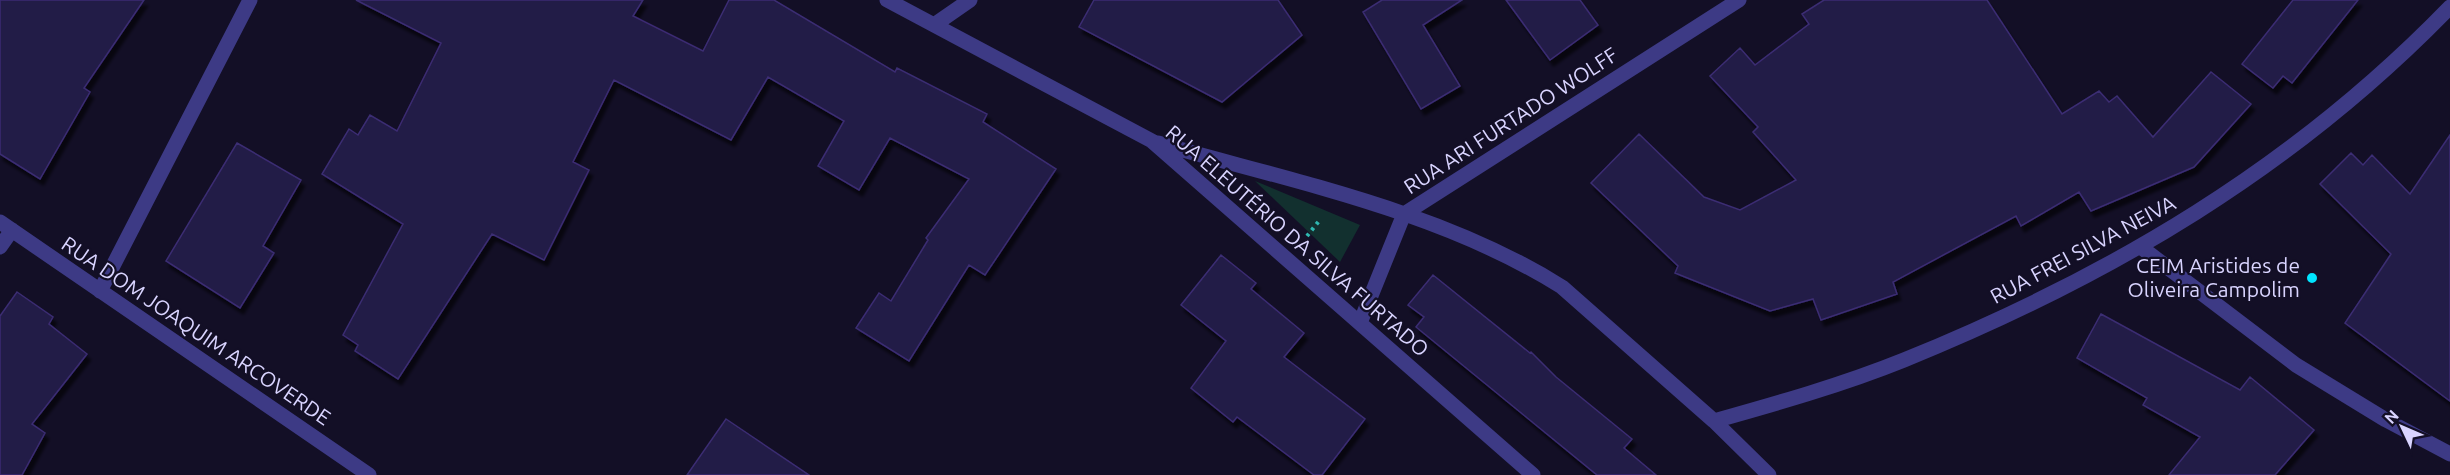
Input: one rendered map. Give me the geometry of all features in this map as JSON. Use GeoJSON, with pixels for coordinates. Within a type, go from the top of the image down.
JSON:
{"type":"FeatureCollection","features":[{"type":"Feature","properties":{"kind":"street"},"geometry":{"type":"LineString","coordinates":[[100,291],[250,0]]}},
{"type":"Feature","properties":{"kind":"street","name":"RUA ELEUTÉRIO DA SILVA FURTADO"},"geometry":{"type":"LineString","coordinates":[[887,0],[1152,141],[1533,475]]}},
{"type":"Feature","properties":{"kind":"street"},"geometry":{"type":"LineString","coordinates":[[934,25],[970,0]]}},
{"type":"Feature","properties":{"kind":"street","name":"RUA ARI FURTADO WOLFF"},"geometry":{"type":"LineString","coordinates":[[1360,322],[1404,214],[1739,0]]}},
{"type":"Feature","properties":{"kind":"street","name":"RUA FREI SILVA NEIVA"},"geometry":{"type":"LineString","coordinates":[[1714,421],[1814,392],[1903,360],[2000,319],[2142,248],[2247,181],[2338,111],[2450,7]]}},
{"type":"Feature","properties":{"kind":"street"},"geometry":{"type":"LineString","coordinates":[[1152,141],[1404,214],[1502,252],[1562,287],[1714,421],[1769,475]]}},
{"type":"Feature","properties":{"kind":"street"},"geometry":{"type":"LineString","coordinates":[[0,247],[6,226]]}},
{"type":"Feature","properties":{"kind":"street","name":"RUA DOM JOAQUIM ARCOVERDE"},"geometry":{"type":"LineString","coordinates":[[6,226],[369,475]]}},
{"type":"Feature","properties":{"kind":"street"},"geometry":{"type":"LineString","coordinates":[[2142,248],[2296,365],[2386,420],[2450,454]]}},
{"type":"Feature","properties":{"kind":"path"},"geometry":{"type":"LineString","coordinates":[[1288,260],[1340,195]]}},
{"type":"Feature","properties":{"kind":"green space"},"geometry":{"type":"Polygon","coordinates":[[[1255,181],[1360,225],[1340,262],[1255,181]]]}},
{"type":"Feature","properties":{"kind":"building"},"geometry":{"type":"Polygon","coordinates":[[[0,0],[144,0],[84,88],[90,92],[40,179],[0,154],[0,0]]]}},
{"type":"Feature","properties":{"kind":"building"},"geometry":{"type":"Polygon","coordinates":[[[356,0],[643,0],[633,16],[703,51],[729,0],[774,0],[895,72],[897,68],[987,114],[983,122],[1056,169],[985,275],[969,265],[909,361],[856,328],[879,293],[891,301],[928,240],[926,238],[969,179],[890,138],[859,190],[818,166],[844,121],[768,77],[731,140],[614,80],[573,162],[589,170],[544,260],[492,234],[398,379],[355,351],[358,345],[343,335],[403,224],[322,174],[349,129],[358,135],[370,115],[397,131],[441,43],[356,0]]]}},
{"type":"Feature","properties":{"kind":"building"},"geometry":{"type":"Polygon","coordinates":[[[1094,0],[1278,0],[1302,35],[1222,102],[1079,27],[1094,0]]]}},
{"type":"Feature","properties":{"kind":"building"},"geometry":{"type":"Polygon","coordinates":[[[1382,0],[1462,0],[1423,25],[1460,86],[1421,109],[1363,12],[1382,0]]]}},
{"type":"Feature","properties":{"kind":"building"},"geometry":{"type":"Polygon","coordinates":[[[1506,0],[1580,0],[1598,25],[1550,60],[1506,0]]]}},
{"type":"Feature","properties":{"kind":"building"},"geometry":{"type":"Polygon","coordinates":[[[1824,0],[1987,0],[2062,114],[2099,91],[2109,102],[2117,96],[2153,137],[2211,72],[2251,104],[2194,167],[2091,211],[2079,192],[2021,226],[2016,216],[1893,282],[1897,294],[1821,320],[1813,299],[1770,311],[1675,273],[1678,266],[1591,183],[1639,134],[1704,197],[1740,210],[1796,180],[1753,132],[1758,127],[1710,76],[1740,48],[1755,65],[1809,24],[1802,14],[1824,0]]]}},
{"type":"Feature","properties":{"kind":"building"},"geometry":{"type":"Polygon","coordinates":[[[2293,0],[2358,0],[2292,83],[2283,76],[2273,88],[2242,64],[2293,0]]]}},
{"type":"Feature","properties":{"kind":"building"},"geometry":{"type":"Polygon","coordinates":[[[2450,135],[2450,401],[2345,323],[2391,254],[2320,184],[2351,153],[2363,165],[2372,155],[2410,194],[2450,135]]]}},
{"type":"Feature","properties":{"kind":"building"},"geometry":{"type":"Polygon","coordinates":[[[237,143],[301,180],[263,246],[274,253],[240,308],[166,261],[237,143]]]}},
{"type":"Feature","properties":{"kind":"building"},"geometry":{"type":"Polygon","coordinates":[[[1221,255],[1256,283],[1251,289],[1304,333],[1284,357],[1365,419],[1322,475],[1314,475],[1237,417],[1233,422],[1191,388],[1226,341],[1181,305],[1221,255]]]}},
{"type":"Feature","properties":{"kind":"building"},"geometry":{"type":"Polygon","coordinates":[[[1433,275],[1531,352],[1556,377],[1632,439],[1624,448],[1656,475],[1597,475],[1416,327],[1424,317],[1408,305],[1433,275]]]}},
{"type":"Feature","properties":{"kind":"building"},"geometry":{"type":"Polygon","coordinates":[[[17,292],[53,317],[49,324],[87,354],[32,424],[45,433],[22,475],[0,475],[0,316],[17,292]]]}},
{"type":"Feature","properties":{"kind":"building"},"geometry":{"type":"Polygon","coordinates":[[[2101,314],[2240,390],[2250,377],[2314,430],[2275,475],[2169,475],[2200,437],[2143,405],[2147,398],[2077,358],[2101,314]]]}},
{"type":"Feature","properties":{"kind":"building"},"geometry":{"type":"Polygon","coordinates":[[[726,419],[809,475],[687,475],[726,419]]]}},
{"type":"Feature","properties":{"kind":"place","name":"CEIM Aristides de Oliveira Campolim"},"geometry":{"type":"Point","coordinates":[2312,278]}}]}
